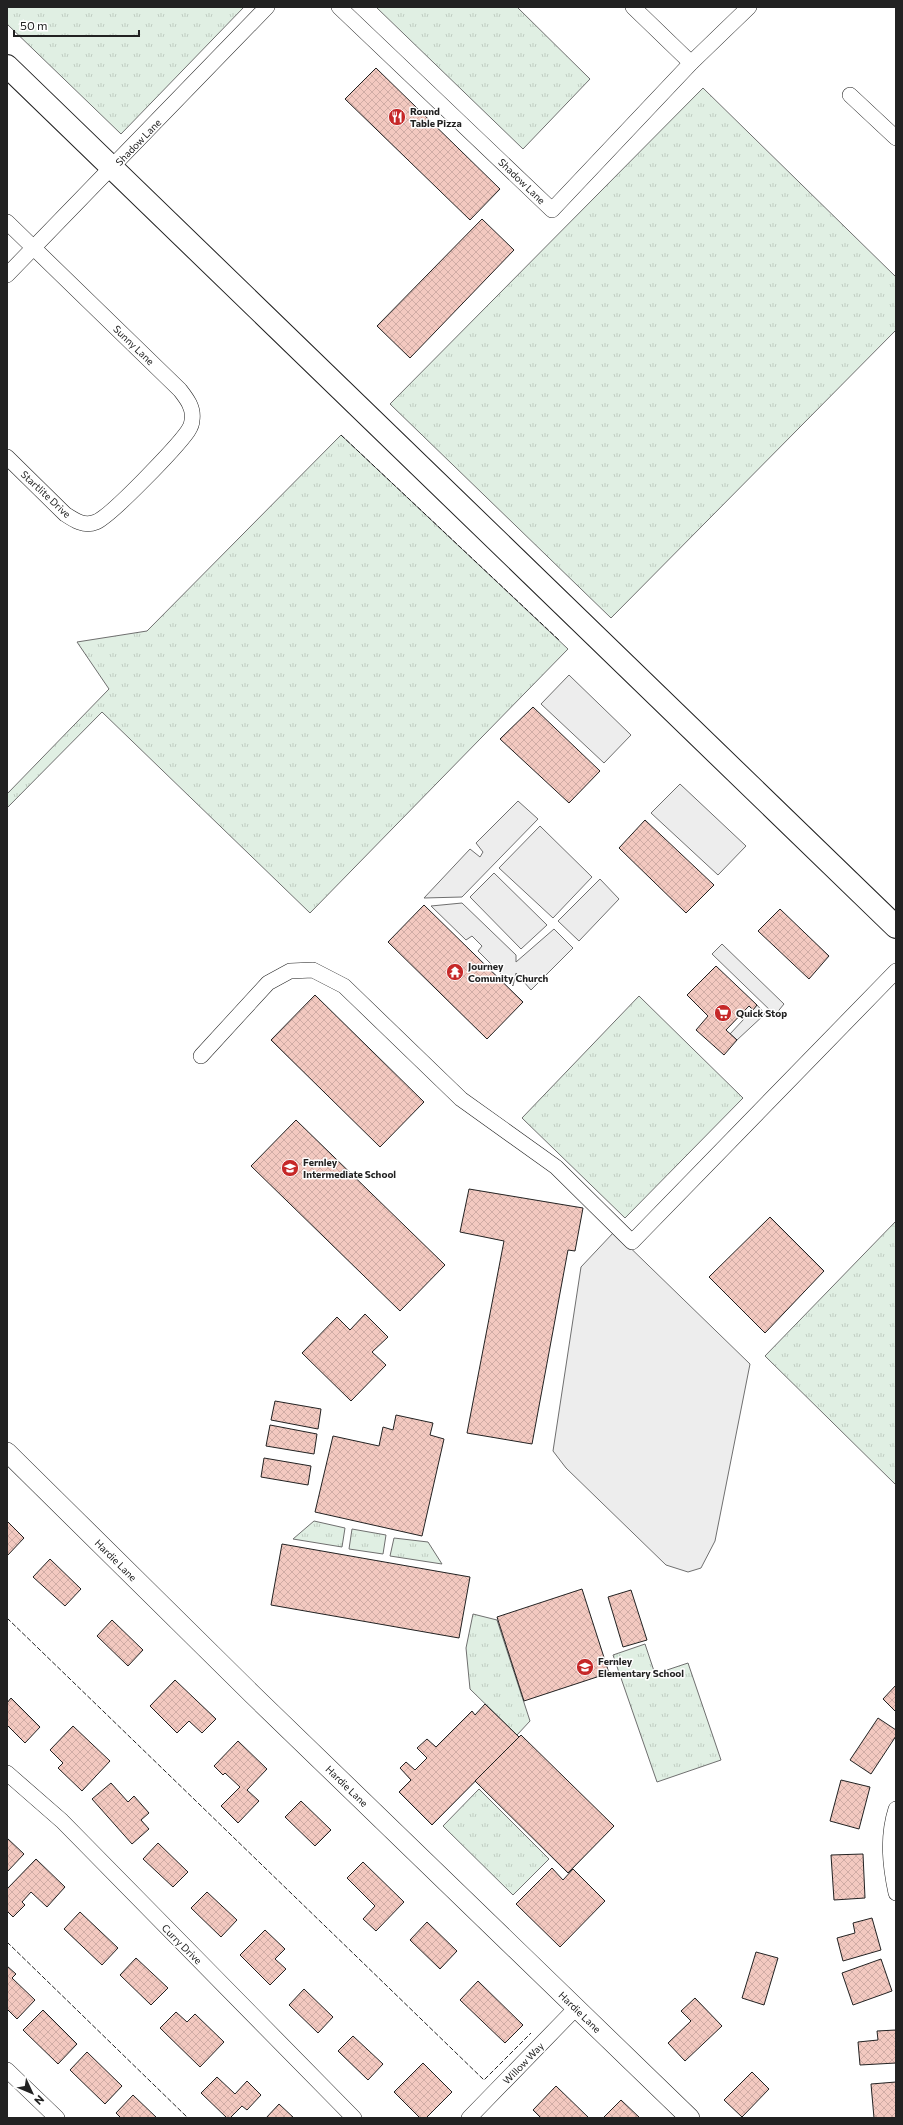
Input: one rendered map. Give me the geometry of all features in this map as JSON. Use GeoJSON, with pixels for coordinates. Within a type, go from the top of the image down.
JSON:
{"type":"FeatureCollection","features":[{"type":"Feature","properties":{"kind":"main road"},"geometry":{"type":"LineString","coordinates":[[7,66],[896,927]]}},
{"type":"Feature","properties":{"kind":"street","name":"Shadow Lane"},"geometry":{"type":"LineString","coordinates":[[7,275],[267,7]]}},
{"type":"Feature","properties":{"kind":"street","name":"Shadow Lane"},"geometry":{"type":"LineString","coordinates":[[339,7],[552,210],[691,64],[749,7]]}},
{"type":"Feature","properties":{"kind":"street"},"geometry":{"type":"LineString","coordinates":[[633,7],[691,64]]}},
{"type":"Feature","properties":{"kind":"street"},"geometry":{"type":"LineString","coordinates":[[850,95],[896,138]]}},
{"type":"Feature","properties":{"kind":"street","name":"Sunny Lane"},"geometry":{"type":"LineString","coordinates":[[7,222],[180,390],[188,401],[192,412],[189,430],[142,479]]}},
{"type":"Feature","properties":{"kind":"street","name":"Startlite Drive"},"geometry":{"type":"LineString","coordinates":[[7,457],[65,514],[76,521],[86,524],[96,522],[105,516],[142,479]]}},
{"type":"Feature","properties":{"kind":"street"},"geometry":{"type":"LineString","coordinates":[[201,1056],[268,984],[290,971],[313,970],[344,986],[461,1099],[556,1168],[632,1242],[896,971]]}},
{"type":"Feature","properties":{"kind":"street","name":"Hardie Lane"},"geometry":{"type":"LineString","coordinates":[[7,1452],[253,1695],[690,2118]]}},
{"type":"Feature","properties":{"kind":"street","name":"Curry Drive"},"geometry":{"type":"LineString","coordinates":[[7,1773],[62,1821],[354,2118]]}},
{"type":"Feature","properties":{"kind":"street"},"geometry":{"type":"LineString","coordinates":[[896,1810],[891,1825],[890,1851],[896,1893]]}},
{"type":"Feature","properties":{"kind":"street","name":"Willow Way"},"geometry":{"type":"LineString","coordinates":[[469,2118],[576,2008]]}},
{"type":"Feature","properties":{"kind":"street"},"geometry":{"type":"LineString","coordinates":[[7,2070],[57,2118]]}},
{"type":"Feature","properties":{"kind":"green space"},"geometry":{"type":"Polygon","coordinates":[[[7,7],[244,7],[121,134],[7,24],[7,7]]]}},
{"type":"Feature","properties":{"kind":"green space"},"geometry":{"type":"Polygon","coordinates":[[[376,7],[517,7],[590,79],[523,149],[376,7]]]}},
{"type":"Feature","properties":{"kind":"green space"},"geometry":{"type":"Polygon","coordinates":[[[703,88],[896,277],[896,330],[611,618],[390,404],[703,88]]]}},
{"type":"Feature","properties":{"kind":"green space"},"geometry":{"type":"Polygon","coordinates":[[[341,435],[568,649],[310,913],[102,712],[7,808],[7,794],[109,689],[77,642],[147,631],[341,435]]]}},
{"type":"Feature","properties":{"kind":"green space"},"geometry":{"type":"Polygon","coordinates":[[[639,996],[743,1098],[625,1218],[522,1118],[639,996]]]}},
{"type":"Feature","properties":{"kind":"green space"},"geometry":{"type":"Polygon","coordinates":[[[896,1221],[896,1485],[765,1356],[896,1221]]]}},
{"type":"Feature","properties":{"kind":"green space"},"geometry":{"type":"Polygon","coordinates":[[[314,1521],[345,1528],[342,1547],[293,1539],[314,1521]]]}},
{"type":"Feature","properties":{"kind":"green space"},"geometry":{"type":"Polygon","coordinates":[[[352,1529],[386,1535],[383,1554],[349,1549],[352,1529]]]}},
{"type":"Feature","properties":{"kind":"green space"},"geometry":{"type":"Polygon","coordinates":[[[394,1538],[428,1542],[442,1564],[390,1556],[394,1538]]]}},
{"type":"Feature","properties":{"kind":"green space"},"geometry":{"type":"Polygon","coordinates":[[[473,1614],[497,1620],[530,1721],[517,1735],[470,1689],[466,1648],[473,1614]]]}},
{"type":"Feature","properties":{"kind":"green space"},"geometry":{"type":"Polygon","coordinates":[[[645,1644],[655,1674],[688,1663],[721,1760],[657,1782],[613,1655],[645,1644]]]}},
{"type":"Feature","properties":{"kind":"green space"},"geometry":{"type":"Polygon","coordinates":[[[479,1789],[549,1859],[513,1895],[443,1826],[479,1789]]]}},
{"type":"Feature","properties":{"kind":"shaded area"},"geometry":{"type":"Polygon","coordinates":[[[569,675],[631,735],[604,763],[541,704],[569,675]]]}},
{"type":"Feature","properties":{"kind":"shaded area"},"geometry":{"type":"Polygon","coordinates":[[[680,784],[746,846],[718,875],[651,813],[680,784]]]}},
{"type":"Feature","properties":{"kind":"shaded area"},"geometry":{"type":"Polygon","coordinates":[[[518,801],[538,819],[462,897],[424,898],[470,849],[480,857],[483,852],[476,843],[518,801]]]}},
{"type":"Feature","properties":{"kind":"shaded area"},"geometry":{"type":"Polygon","coordinates":[[[540,826],[592,877],[553,918],[499,868],[540,826]]]}},
{"type":"Feature","properties":{"kind":"shaded area"},"geometry":{"type":"Polygon","coordinates":[[[494,873],[547,925],[521,949],[470,897],[494,873]]]}},
{"type":"Feature","properties":{"kind":"shaded area"},"geometry":{"type":"Polygon","coordinates":[[[600,879],[619,899],[579,941],[558,921],[600,879]]]}},
{"type":"Feature","properties":{"kind":"shaded area"},"geometry":{"type":"Polygon","coordinates":[[[462,903],[516,955],[516,962],[554,929],[573,948],[531,990],[516,973],[513,986],[478,951],[482,946],[472,936],[466,940],[431,906],[462,903]]]}},
{"type":"Feature","properties":{"kind":"shaded area"},"geometry":{"type":"Polygon","coordinates":[[[722,944],[784,1004],[775,1015],[712,954],[722,944]]]}},
{"type":"Feature","properties":{"kind":"shaded area"},"geometry":{"type":"Polygon","coordinates":[[[757,1005],[765,1014],[737,1040],[730,1034],[757,1005]]]}},
{"type":"Feature","properties":{"kind":"shaded area"},"geometry":{"type":"Polygon","coordinates":[[[614,1232],[750,1364],[715,1541],[701,1568],[688,1572],[666,1565],[566,1468],[553,1451],[581,1267],[614,1232]]]}},
{"type":"Feature","properties":{"kind":"building"},"geometry":{"type":"Polygon","coordinates":[[[376,68],[500,189],[470,220],[345,99],[376,68]]]}},
{"type":"Feature","properties":{"kind":"building"},"geometry":{"type":"Polygon","coordinates":[[[482,219],[514,250],[410,358],[377,326],[482,219]]]}},
{"type":"Feature","properties":{"kind":"building"},"geometry":{"type":"Polygon","coordinates":[[[533,707],[600,771],[569,803],[500,739],[533,707]]]}},
{"type":"Feature","properties":{"kind":"building"},"geometry":{"type":"Polygon","coordinates":[[[645,820],[714,885],[686,913],[619,848],[645,820]]]}},
{"type":"Feature","properties":{"kind":"building","name":"Journey Comunity Church"},"geometry":{"type":"Polygon","coordinates":[[[424,905],[523,1002],[487,1039],[388,942],[424,905]]]}},
{"type":"Feature","properties":{"kind":"building"},"geometry":{"type":"Polygon","coordinates":[[[780,909],[829,956],[809,979],[758,931],[780,909]]]}},
{"type":"Feature","properties":{"kind":"building","name":"Quick Stop"},"geometry":{"type":"Polygon","coordinates":[[[716,966],[757,1005],[753,1010],[749,1006],[726,1030],[737,1040],[724,1055],[696,1030],[708,1016],[687,995],[716,966]]]}},
{"type":"Feature","properties":{"kind":"building"},"geometry":{"type":"Polygon","coordinates":[[[315,995],[424,1102],[380,1147],[271,1040],[315,995]]]}},
{"type":"Feature","properties":{"kind":"building"},"geometry":{"type":"Polygon","coordinates":[[[296,1120],[445,1265],[400,1311],[251,1166],[296,1120]]]}},
{"type":"Feature","properties":{"kind":"building"},"geometry":{"type":"Polygon","coordinates":[[[469,1189],[583,1208],[575,1251],[568,1250],[532,1444],[467,1433],[504,1241],[460,1232],[469,1189]]]}},
{"type":"Feature","properties":{"kind":"building"},"geometry":{"type":"Polygon","coordinates":[[[770,1217],[824,1271],[765,1333],[709,1277],[770,1217]]]}},
{"type":"Feature","properties":{"kind":"building"},"geometry":{"type":"Polygon","coordinates":[[[365,1314],[388,1337],[372,1352],[386,1365],[351,1401],[302,1353],[337,1317],[350,1330],[365,1314]]]}},
{"type":"Feature","properties":{"kind":"building"},"geometry":{"type":"Polygon","coordinates":[[[275,1401],[321,1409],[318,1429],[271,1420],[275,1401]]]}},
{"type":"Feature","properties":{"kind":"building"},"geometry":{"type":"Polygon","coordinates":[[[396,1415],[433,1423],[430,1435],[444,1439],[422,1536],[315,1512],[333,1436],[379,1446],[383,1427],[393,1430],[396,1415]]]}},
{"type":"Feature","properties":{"kind":"building"},"geometry":{"type":"Polygon","coordinates":[[[270,1425],[317,1434],[314,1454],[266,1446],[270,1425]]]}},
{"type":"Feature","properties":{"kind":"building"},"geometry":{"type":"Polygon","coordinates":[[[264,1458],[311,1466],[308,1485],[261,1477],[264,1458]]]}},
{"type":"Feature","properties":{"kind":"building"},"geometry":{"type":"Polygon","coordinates":[[[7,1521],[24,1538],[7,1556],[7,1521]]]}},
{"type":"Feature","properties":{"kind":"building"},"geometry":{"type":"Polygon","coordinates":[[[282,1544],[470,1577],[459,1638],[271,1605],[282,1544]]]}},
{"type":"Feature","properties":{"kind":"building"},"geometry":{"type":"Polygon","coordinates":[[[50,1559],[81,1589],[65,1606],[33,1577],[50,1559]]]}},
{"type":"Feature","properties":{"kind":"building"},"geometry":{"type":"Polygon","coordinates":[[[582,1589],[609,1673],[524,1701],[497,1617],[582,1589]]]}},
{"type":"Feature","properties":{"kind":"building"},"geometry":{"type":"Polygon","coordinates":[[[631,1590],[647,1640],[623,1647],[608,1597],[631,1590]]]}},
{"type":"Feature","properties":{"kind":"building"},"geometry":{"type":"Polygon","coordinates":[[[112,1620],[143,1650],[128,1666],[97,1636],[112,1620]]]}},
{"type":"Feature","properties":{"kind":"building"},"geometry":{"type":"Polygon","coordinates":[[[175,1680],[216,1719],[202,1733],[189,1721],[177,1733],[150,1706],[175,1680]]]}},
{"type":"Feature","properties":{"kind":"building"},"geometry":{"type":"Polygon","coordinates":[[[896,1685],[896,1712],[883,1699],[896,1685]]]}},
{"type":"Feature","properties":{"kind":"building"},"geometry":{"type":"Polygon","coordinates":[[[11,1698],[40,1727],[25,1743],[7,1725],[7,1703],[11,1698]]]}},
{"type":"Feature","properties":{"kind":"building"},"geometry":{"type":"Polygon","coordinates":[[[485,1704],[519,1737],[432,1825],[399,1792],[411,1780],[400,1768],[406,1762],[415,1770],[427,1758],[417,1748],[427,1739],[436,1747],[472,1711],[475,1715],[485,1704]]]}},
{"type":"Feature","properties":{"kind":"building"},"geometry":{"type":"Polygon","coordinates":[[[878,1718],[896,1730],[896,1736],[871,1774],[850,1760],[878,1718]]]}},
{"type":"Feature","properties":{"kind":"building"},"geometry":{"type":"Polygon","coordinates":[[[73,1726],[110,1761],[82,1791],[58,1768],[63,1763],[50,1750],[73,1726]]]}},
{"type":"Feature","properties":{"kind":"building"},"geometry":{"type":"Polygon","coordinates":[[[521,1735],[614,1826],[568,1873],[475,1781],[521,1735]]]}},
{"type":"Feature","properties":{"kind":"building"},"geometry":{"type":"Polygon","coordinates":[[[238,1741],[267,1769],[247,1790],[259,1801],[238,1823],[221,1806],[240,1787],[225,1773],[223,1775],[214,1766],[238,1741]]]}},
{"type":"Feature","properties":{"kind":"building"},"geometry":{"type":"Polygon","coordinates":[[[841,1780],[870,1787],[859,1829],[830,1821],[841,1780]]]}},
{"type":"Feature","properties":{"kind":"building"},"geometry":{"type":"Polygon","coordinates":[[[111,1783],[128,1802],[134,1796],[149,1813],[141,1820],[149,1829],[132,1844],[92,1799],[111,1783]]]}},
{"type":"Feature","properties":{"kind":"building"},"geometry":{"type":"Polygon","coordinates":[[[301,1801],[331,1830],[315,1846],[285,1817],[301,1801]]]}},
{"type":"Feature","properties":{"kind":"building"},"geometry":{"type":"Polygon","coordinates":[[[7,1838],[24,1854],[7,1872],[7,1838]]]}},
{"type":"Feature","properties":{"kind":"building"},"geometry":{"type":"Polygon","coordinates":[[[158,1843],[188,1872],[173,1887],[143,1859],[158,1843]]]}},
{"type":"Feature","properties":{"kind":"building"},"geometry":{"type":"Polygon","coordinates":[[[863,1854],[865,1898],[834,1900],[831,1855],[863,1854]]]}},
{"type":"Feature","properties":{"kind":"building"},"geometry":{"type":"Polygon","coordinates":[[[36,1859],[65,1887],[47,1907],[31,1892],[22,1902],[25,1905],[13,1917],[7,1911],[7,1889],[36,1859]]]}},
{"type":"Feature","properties":{"kind":"building"},"geometry":{"type":"Polygon","coordinates":[[[363,1862],[404,1902],[376,1931],[363,1919],[375,1906],[347,1878],[363,1862]]]}},
{"type":"Feature","properties":{"kind":"building"},"geometry":{"type":"Polygon","coordinates":[[[552,1868],[563,1880],[573,1869],[605,1901],[560,1947],[516,1904],[552,1868]]]}},
{"type":"Feature","properties":{"kind":"building"},"geometry":{"type":"Polygon","coordinates":[[[207,1892],[237,1920],[221,1937],[191,1908],[207,1892]]]}},
{"type":"Feature","properties":{"kind":"building"},"geometry":{"type":"Polygon","coordinates":[[[80,1912],[118,1948],[102,1965],[64,1929],[80,1912]]]}},
{"type":"Feature","properties":{"kind":"building"},"geometry":{"type":"Polygon","coordinates":[[[872,1918],[881,1950],[843,1961],[837,1938],[855,1933],[853,1923],[872,1918]]]}},
{"type":"Feature","properties":{"kind":"building"},"geometry":{"type":"Polygon","coordinates":[[[427,1922],[457,1951],[440,1969],[410,1940],[427,1922]]]}},
{"type":"Feature","properties":{"kind":"building"},"geometry":{"type":"Polygon","coordinates":[[[265,1930],[285,1949],[275,1959],[286,1969],[270,1985],[240,1955],[265,1930]]]}},
{"type":"Feature","properties":{"kind":"building"},"geometry":{"type":"Polygon","coordinates":[[[756,1952],[778,1958],[764,2005],[742,1998],[756,1952]]]}},
{"type":"Feature","properties":{"kind":"building"},"geometry":{"type":"Polygon","coordinates":[[[136,1958],[168,1988],[151,2005],[120,1975],[136,1958]]]}},
{"type":"Feature","properties":{"kind":"building"},"geometry":{"type":"Polygon","coordinates":[[[881,1959],[892,1991],[853,2005],[842,1973],[881,1959]]]}},
{"type":"Feature","properties":{"kind":"building"},"geometry":{"type":"Polygon","coordinates":[[[7,1966],[16,1974],[12,1978],[35,2000],[17,2019],[7,2009],[7,1966]]]}},
{"type":"Feature","properties":{"kind":"building"},"geometry":{"type":"Polygon","coordinates":[[[478,1981],[523,2025],[505,2043],[460,2000],[478,1981]]]}},
{"type":"Feature","properties":{"kind":"building"},"geometry":{"type":"Polygon","coordinates":[[[304,1989],[333,2017],[318,2033],[289,2005],[304,1989]]]}},
{"type":"Feature","properties":{"kind":"building"},"geometry":{"type":"Polygon","coordinates":[[[695,1998],[722,2026],[685,2061],[668,2043],[691,2021],[681,2011],[695,1998]]]}},
{"type":"Feature","properties":{"kind":"building"},"geometry":{"type":"Polygon","coordinates":[[[43,2010],[77,2044],[58,2064],[23,2030],[43,2010]]]}},
{"type":"Feature","properties":{"kind":"building"},"geometry":{"type":"Polygon","coordinates":[[[176,2012],[187,2022],[195,2014],[224,2042],[200,2067],[160,2028],[176,2012]]]}},
{"type":"Feature","properties":{"kind":"building"},"geometry":{"type":"Polygon","coordinates":[[[896,2030],[896,2063],[860,2065],[858,2042],[878,2040],[877,2031],[896,2030]]]}},
{"type":"Feature","properties":{"kind":"building"},"geometry":{"type":"Polygon","coordinates":[[[353,2036],[383,2064],[368,2080],[338,2051],[353,2036]]]}},
{"type":"Feature","properties":{"kind":"building"},"geometry":{"type":"Polygon","coordinates":[[[87,2052],[122,2086],[105,2104],[70,2070],[87,2052]]]}},
{"type":"Feature","properties":{"kind":"building"},"geometry":{"type":"Polygon","coordinates":[[[423,2063],[452,2092],[426,2118],[420,2118],[394,2092],[423,2063]]]}},
{"type":"Feature","properties":{"kind":"building"},"geometry":{"type":"Polygon","coordinates":[[[752,2072],[769,2089],[742,2117],[724,2100],[752,2072]]]}},
{"type":"Feature","properties":{"kind":"building"},"geometry":{"type":"Polygon","coordinates":[[[217,2077],[235,2094],[247,2081],[261,2095],[247,2110],[242,2106],[230,2118],[227,2118],[201,2093],[217,2077]]]}},
{"type":"Feature","properties":{"kind":"building"},"geometry":{"type":"Polygon","coordinates":[[[896,2082],[896,2118],[874,2118],[871,2084],[896,2082]]]}},
{"type":"Feature","properties":{"kind":"building"},"geometry":{"type":"Polygon","coordinates":[[[556,2086],[589,2118],[541,2118],[533,2110],[556,2086]]]}},
{"type":"Feature","properties":{"kind":"building"},"geometry":{"type":"Polygon","coordinates":[[[133,2095],[157,2118],[121,2118],[116,2113],[133,2095]]]}},
{"type":"Feature","properties":{"kind":"building"},"geometry":{"type":"Polygon","coordinates":[[[621,2100],[640,2118],[604,2117],[621,2100]]]}},
{"type":"Feature","properties":{"kind":"building"},"geometry":{"type":"Polygon","coordinates":[[[279,2104],[294,2118],[266,2118],[279,2104]]]}},
{"type":"Feature","properties":{"kind":"fence"},"geometry":{"type":"LineString","coordinates":[[341,435],[559,640]]}},
{"type":"Feature","properties":{"kind":"fence"},"geometry":{"type":"LineString","coordinates":[[7,1618],[484,2080],[531,2033]]}},
{"type":"Feature","properties":{"kind":"fence"},"geometry":{"type":"LineString","coordinates":[[7,1942],[188,2118]]}},
{"type":"Feature","properties":{"kind":"place","name":"Round Table Pizza"},"geometry":{"type":"Point","coordinates":[397,117]}},
{"type":"Feature","properties":{"kind":"place","name":"Journey Comunity Church"},"geometry":{"type":"Point","coordinates":[455,972]}},
{"type":"Feature","properties":{"kind":"place","name":"Quick Stop"},"geometry":{"type":"Point","coordinates":[723,1013]}},
{"type":"Feature","properties":{"kind":"place","name":"Fernley Intermediate School"},"geometry":{"type":"Point","coordinates":[290,1168]}},
{"type":"Feature","properties":{"kind":"place","name":"Fernley Elementary School"},"geometry":{"type":"Point","coordinates":[585,1667]}}]}
